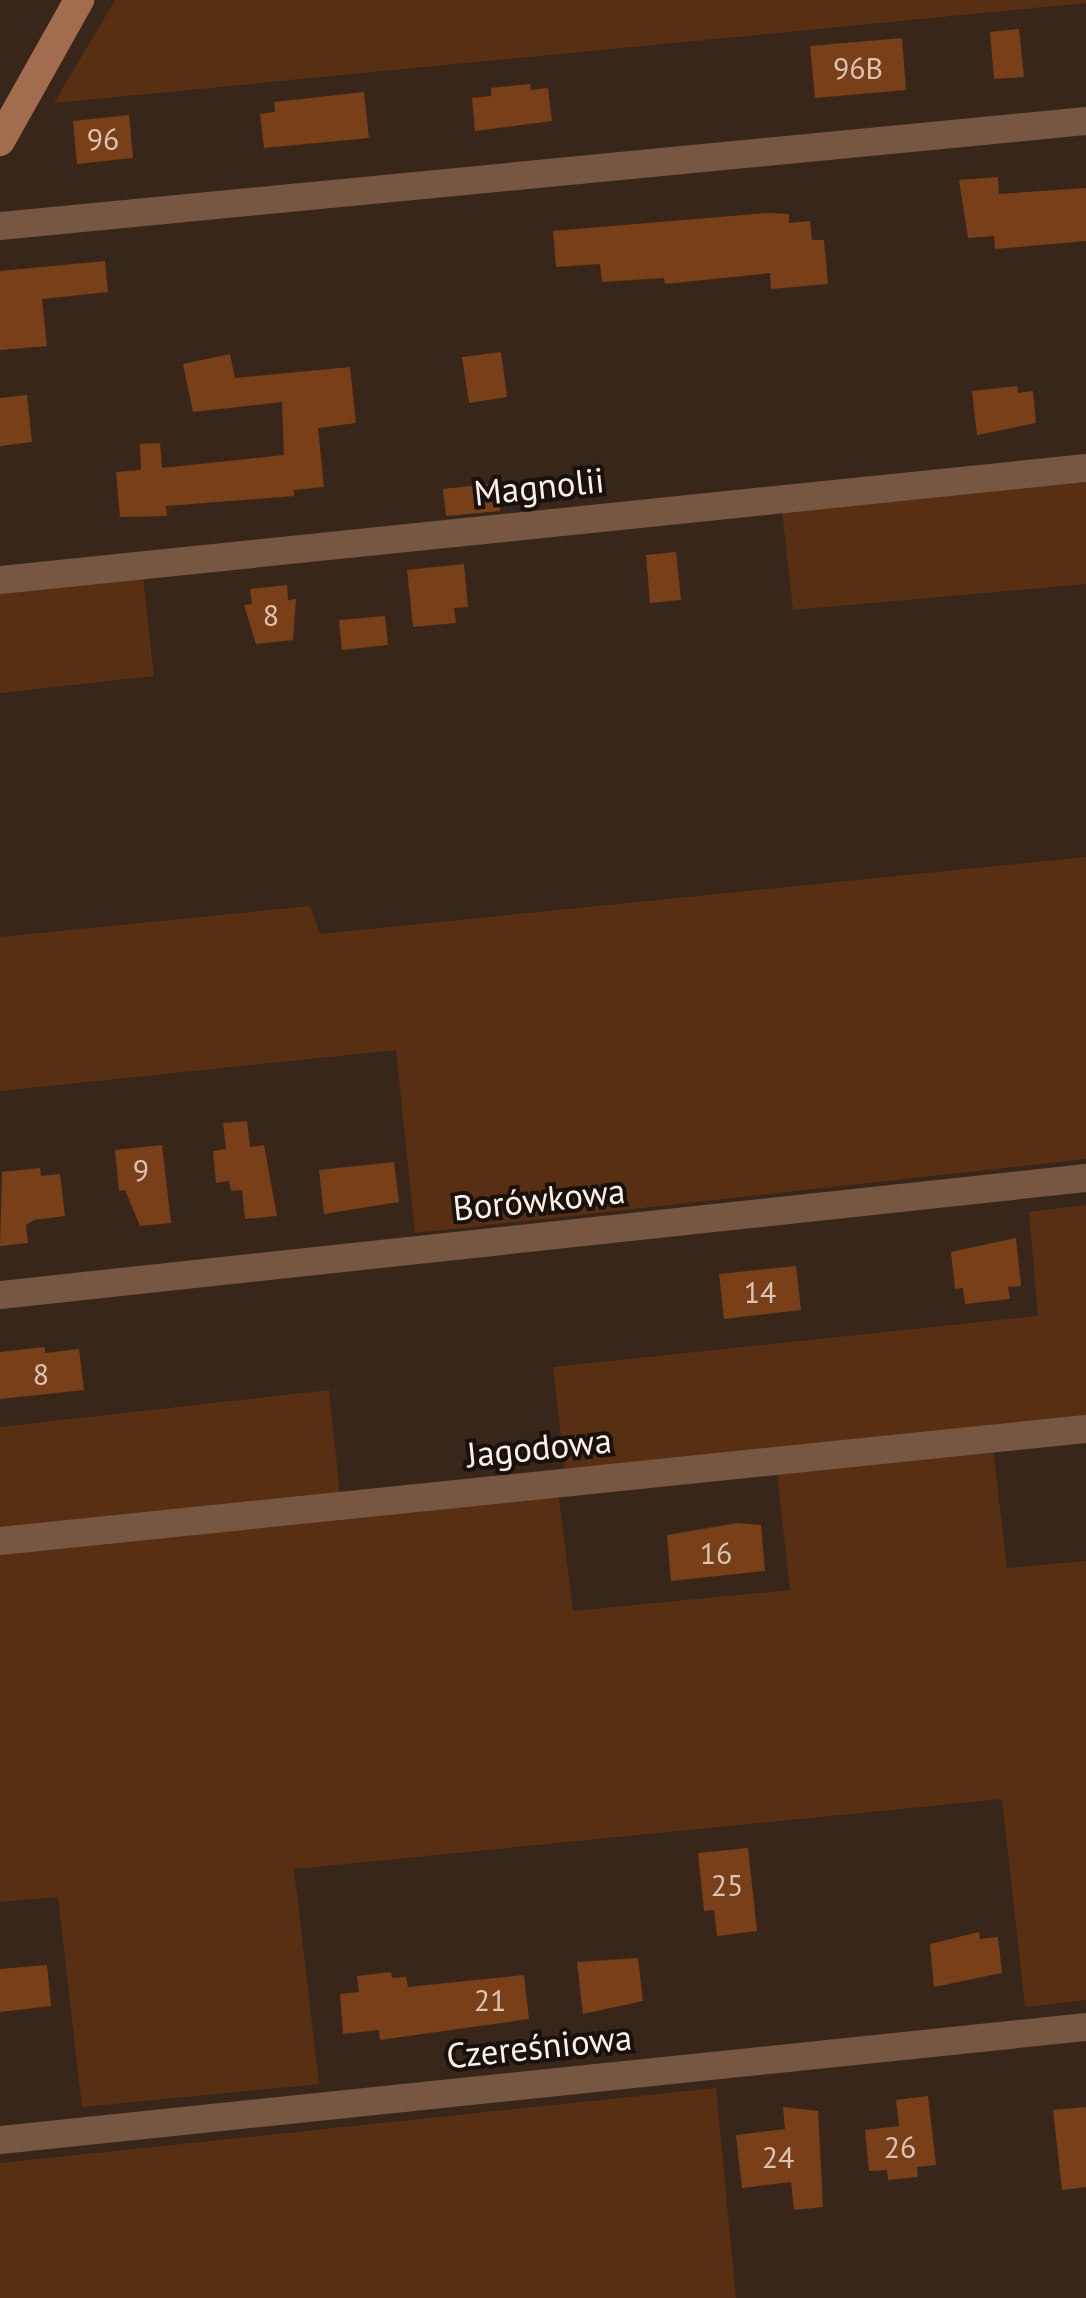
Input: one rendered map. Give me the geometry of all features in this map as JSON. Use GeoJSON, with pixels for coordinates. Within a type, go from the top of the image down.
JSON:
{"type":"FeatureCollection","features":[{"type":"Feature","properties":{"kind":"street"},"geometry":{"type":"LineString","coordinates":[[0,141],[79,0]]}},
{"type":"Feature","properties":{"kind":"street"},"geometry":{"type":"LineString","coordinates":[[0,226],[1086,121]]}},
{"type":"Feature","properties":{"kind":"street","name":"Magnolii"},"geometry":{"type":"LineString","coordinates":[[0,580],[1086,468]]}},
{"type":"Feature","properties":{"kind":"street","name":"Borówkowa"},"geometry":{"type":"LineString","coordinates":[[0,1295],[1086,1178]]}},
{"type":"Feature","properties":{"kind":"street","name":"Jagodowa"},"geometry":{"type":"LineString","coordinates":[[0,1540],[1086,1429]]}},
{"type":"Feature","properties":{"kind":"street","name":"Czereśniowa"},"geometry":{"type":"LineString","coordinates":[[0,2140],[1086,2028]]}},
{"type":"Feature","properties":{"kind":"shaded area"},"geometry":{"type":"Polygon","coordinates":[[[115,0],[1086,0],[1086,3],[54,103],[115,0]]]}},
{"type":"Feature","properties":{"kind":"shaded area"},"geometry":{"type":"Polygon","coordinates":[[[1086,482],[1086,584],[793,610],[782,511],[1086,482]]]}},
{"type":"Feature","properties":{"kind":"shaded area"},"geometry":{"type":"Polygon","coordinates":[[[143,577],[154,676],[0,693],[0,591],[143,577]]]}},
{"type":"Feature","properties":{"kind":"shaded area"},"geometry":{"type":"Polygon","coordinates":[[[1086,857],[1086,1159],[415,1233],[396,1050],[0,1091],[0,937],[310,906],[320,934],[1086,857]]]}},
{"type":"Feature","properties":{"kind":"shaded area"},"geometry":{"type":"Polygon","coordinates":[[[1086,1205],[1086,1417],[565,1471],[553,1367],[1038,1316],[1029,1212],[1086,1205]]]}},
{"type":"Feature","properties":{"kind":"shaded area"},"geometry":{"type":"Polygon","coordinates":[[[329,1390],[340,1496],[0,1530],[0,1427],[329,1390]]]}},
{"type":"Feature","properties":{"kind":"shaded area"},"geometry":{"type":"Polygon","coordinates":[[[993,1448],[1007,1568],[1086,1561],[1086,2000],[1025,2007],[1002,1799],[294,1869],[319,2084],[82,2107],[58,1897],[0,1902],[0,1550],[558,1491],[573,1611],[790,1590],[777,1473],[993,1448]]]}},
{"type":"Feature","properties":{"kind":"shaded area"},"geometry":{"type":"Polygon","coordinates":[[[716,2088],[736,2298],[0,2298],[0,2163],[716,2088]]]}},
{"type":"Feature","properties":{"kind":"building"},"geometry":{"type":"Polygon","coordinates":[[[1019,29],[1024,77],[994,79],[990,32],[1019,29]]]}},
{"type":"Feature","properties":{"kind":"building"},"geometry":{"type":"Polygon","coordinates":[[[902,38],[906,90],[815,98],[810,46],[902,38]]]}},
{"type":"Feature","properties":{"kind":"building"},"geometry":{"type":"Polygon","coordinates":[[[530,84],[531,90],[548,88],[552,121],[475,131],[472,98],[491,96],[491,88],[530,84]]]}},
{"type":"Feature","properties":{"kind":"building"},"geometry":{"type":"Polygon","coordinates":[[[364,92],[369,138],[264,148],[260,114],[275,112],[274,102],[364,92]]]}},
{"type":"Feature","properties":{"kind":"building"},"geometry":{"type":"Polygon","coordinates":[[[129,115],[133,158],[77,164],[73,121],[129,115]]]}},
{"type":"Feature","properties":{"kind":"building"},"geometry":{"type":"Polygon","coordinates":[[[998,177],[999,194],[1086,188],[1086,241],[995,249],[994,236],[968,238],[959,180],[998,177]]]}},
{"type":"Feature","properties":{"kind":"building"},"geometry":{"type":"Polygon","coordinates":[[[789,214],[789,223],[810,221],[812,240],[824,240],[828,284],[771,289],[770,273],[665,284],[664,278],[602,282],[600,264],[556,267],[553,231],[789,214]]]}},
{"type":"Feature","properties":{"kind":"building"},"geometry":{"type":"Polygon","coordinates":[[[105,261],[108,292],[42,299],[47,346],[0,350],[0,271],[105,261]]]}},
{"type":"Feature","properties":{"kind":"building"},"geometry":{"type":"Polygon","coordinates":[[[501,352],[507,397],[469,403],[462,357],[501,352]]]}},
{"type":"Feature","properties":{"kind":"building"},"geometry":{"type":"Polygon","coordinates":[[[230,354],[235,378],[350,367],[356,423],[318,428],[324,487],[294,490],[294,496],[166,506],[167,516],[120,517],[116,472],[141,470],[140,444],[160,443],[162,468],[284,455],[282,402],[193,412],[183,364],[230,354]]]}},
{"type":"Feature","properties":{"kind":"building"},"geometry":{"type":"Polygon","coordinates":[[[1017,386],[1018,393],[1033,391],[1036,423],[977,435],[972,391],[1017,386]]]}},
{"type":"Feature","properties":{"kind":"building"},"geometry":{"type":"Polygon","coordinates":[[[27,395],[32,442],[0,446],[0,398],[27,395]]]}},
{"type":"Feature","properties":{"kind":"building"},"geometry":{"type":"Polygon","coordinates":[[[497,483],[500,511],[446,516],[443,489],[497,483]]]}},
{"type":"Feature","properties":{"kind":"building"},"geometry":{"type":"Polygon","coordinates":[[[676,552],[681,600],[650,603],[646,555],[676,552]]]}},
{"type":"Feature","properties":{"kind":"building"},"geometry":{"type":"Polygon","coordinates":[[[464,564],[468,607],[454,608],[456,623],[413,627],[407,570],[464,564]]]}},
{"type":"Feature","properties":{"kind":"building"},"geometry":{"type":"Polygon","coordinates":[[[287,585],[288,600],[296,599],[293,640],[256,644],[244,605],[252,604],[250,589],[287,585]]]}},
{"type":"Feature","properties":{"kind":"building"},"geometry":{"type":"Polygon","coordinates":[[[385,616],[388,645],[342,650],[339,620],[385,616]]]}},
{"type":"Feature","properties":{"kind":"building"},"geometry":{"type":"Polygon","coordinates":[[[247,1121],[250,1147],[264,1145],[277,1216],[245,1219],[242,1190],[231,1191],[229,1181],[216,1183],[213,1151],[226,1149],[223,1123],[247,1121]]]}},
{"type":"Feature","properties":{"kind":"building"},"geometry":{"type":"Polygon","coordinates":[[[162,1145],[171,1223],[140,1226],[125,1190],[119,1191],[115,1150],[162,1145]]]}},
{"type":"Feature","properties":{"kind":"building"},"geometry":{"type":"Polygon","coordinates":[[[394,1162],[399,1202],[324,1214],[319,1170],[394,1162]]]}},
{"type":"Feature","properties":{"kind":"building"},"geometry":{"type":"Polygon","coordinates":[[[40,1168],[41,1176],[60,1174],[65,1216],[34,1220],[26,1225],[28,1243],[0,1246],[2,1172],[40,1168]]]}},
{"type":"Feature","properties":{"kind":"building"},"geometry":{"type":"Polygon","coordinates":[[[1016,1238],[1021,1286],[1008,1287],[1010,1299],[965,1304],[963,1288],[955,1289],[951,1252],[1016,1238]]]}},
{"type":"Feature","properties":{"kind":"building"},"geometry":{"type":"Polygon","coordinates":[[[796,1266],[801,1310],[724,1319],[719,1274],[796,1266]]]}},
{"type":"Feature","properties":{"kind":"building"},"geometry":{"type":"Polygon","coordinates":[[[45,1347],[45,1353],[79,1349],[84,1390],[0,1399],[0,1352],[45,1347]]]}},
{"type":"Feature","properties":{"kind":"building"},"geometry":{"type":"Polygon","coordinates":[[[737,1523],[761,1525],[765,1571],[671,1581],[667,1535],[737,1523]]]}},
{"type":"Feature","properties":{"kind":"building"},"geometry":{"type":"Polygon","coordinates":[[[748,1848],[757,1931],[717,1936],[714,1910],[704,1911],[698,1853],[748,1848]]]}},
{"type":"Feature","properties":{"kind":"building"},"geometry":{"type":"Polygon","coordinates":[[[979,1932],[980,1939],[998,1937],[1002,1973],[934,1987],[930,1944],[979,1932]]]}},
{"type":"Feature","properties":{"kind":"building"},"geometry":{"type":"Polygon","coordinates":[[[638,1958],[643,2001],[583,2014],[577,1962],[638,1958]]]}},
{"type":"Feature","properties":{"kind":"building"},"geometry":{"type":"Polygon","coordinates":[[[47,1965],[51,2006],[0,2012],[0,1969],[47,1965]]]}},
{"type":"Feature","properties":{"kind":"building"},"geometry":{"type":"Polygon","coordinates":[[[391,1972],[392,1978],[406,1977],[408,1987],[524,1975],[529,2019],[380,2040],[379,2030],[343,2034],[340,1994],[359,1992],[357,1976],[391,1972]]]}},
{"type":"Feature","properties":{"kind":"building"},"geometry":{"type":"Polygon","coordinates":[[[928,2096],[936,2165],[917,2167],[918,2177],[888,2180],[887,2170],[869,2171],[865,2130],[899,2126],[896,2100],[928,2096]]]}},
{"type":"Feature","properties":{"kind":"building"},"geometry":{"type":"Polygon","coordinates":[[[783,2107],[818,2111],[823,2207],[794,2210],[791,2182],[742,2188],[736,2135],[785,2129],[783,2107]]]}},
{"type":"Feature","properties":{"kind":"building"},"geometry":{"type":"Polygon","coordinates":[[[1086,2107],[1086,2187],[1062,2190],[1053,2110],[1086,2107]]]}}]}
